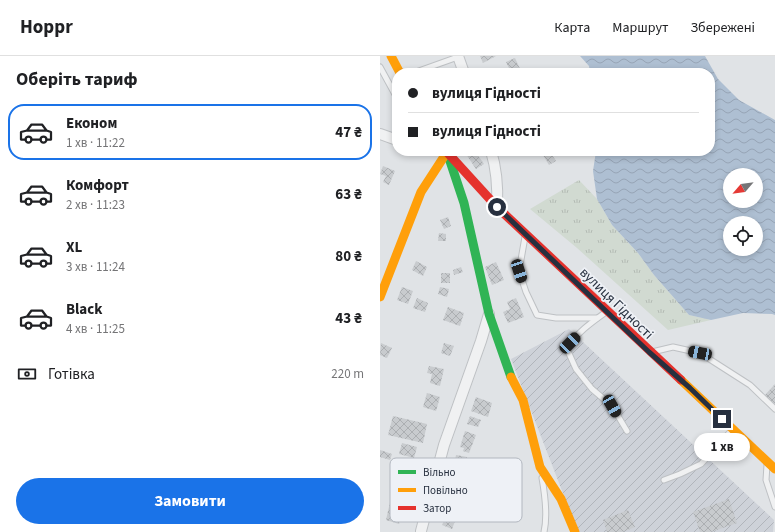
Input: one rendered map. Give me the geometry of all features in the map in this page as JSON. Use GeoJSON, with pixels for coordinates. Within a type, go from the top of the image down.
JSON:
{"type":"FeatureCollection","features":[{"type":"Feature","properties":{"kind":"street"},"geometry":{"type":"LineString","coordinates":[[391,56],[397,68]]}},
{"type":"Feature","properties":{"kind":"street"},"geometry":{"type":"LineString","coordinates":[[458,57],[462,68]]}},
{"type":"Feature","properties":{"kind":"street"},"geometry":{"type":"LineString","coordinates":[[380,134],[392,138]]}},
{"type":"Feature","properties":{"kind":"street"},"geometry":{"type":"LineString","coordinates":[[381,293],[421,192],[444,156]]}},
{"type":"Feature","properties":{"kind":"street"},"geometry":{"type":"LineString","coordinates":[[449,156],[464,203],[488,314],[510,374],[523,400],[540,467],[560,499],[575,532]]}},
{"type":"Feature","properties":{"kind":"street","name":"вулиця Гідності"},"geometry":{"type":"LineString","coordinates":[[451,156],[497,207],[606,312],[690,388],[775,470]]}},
{"type":"Feature","properties":{"kind":"street"},"geometry":{"type":"LineString","coordinates":[[493,156],[498,184],[497,207]]}},
{"type":"Feature","properties":{"kind":"street"},"geometry":{"type":"LineString","coordinates":[[440,458],[481,341],[488,314]]}},
{"type":"Feature","properties":{"kind":"street"},"geometry":{"type":"LineString","coordinates":[[420,531],[423,522]]}},
{"type":"Feature","properties":{"kind":"lane"},"geometry":{"type":"LineString","coordinates":[[427,68],[458,57]]}},
{"type":"Feature","properties":{"kind":"lane"},"geometry":{"type":"LineString","coordinates":[[380,67],[392,89]]}},
{"type":"Feature","properties":{"kind":"lane"},"geometry":{"type":"LineString","coordinates":[[525,234],[519,271],[526,292],[537,315],[556,318],[598,318]]}},
{"type":"Feature","properties":{"kind":"lane"},"geometry":{"type":"LineString","coordinates":[[606,312],[570,343],[567,349],[576,369],[592,389],[612,406],[626,431]]}},
{"type":"Feature","properties":{"kind":"lane"},"geometry":{"type":"LineString","coordinates":[[649,352],[673,348],[700,353],[750,386],[775,409]]}},
{"type":"Feature","properties":{"kind":"lane"},"geometry":{"type":"LineString","coordinates":[[664,480],[701,464],[733,429]]}},
{"type":"Feature","properties":{"kind":"lane"},"geometry":{"type":"LineString","coordinates":[[768,463],[766,480],[775,507]]}},
{"type":"Feature","properties":{"kind":"lane"},"geometry":{"type":"LineString","coordinates":[[540,467],[545,507],[546,525],[544,532]]}},
{"type":"Feature","properties":{"kind":"shaded area"},"geometry":{"type":"Polygon","coordinates":[[[569,329],[774,520],[773,532],[578,532],[511,359],[569,329]]]}},
{"type":"Feature","properties":{"kind":"green space"},"geometry":{"type":"Polygon","coordinates":[[[579,180],[597,199],[612,225],[638,253],[654,275],[689,315],[711,320],[668,330],[577,248],[530,209],[579,180]]]}},
{"type":"Feature","properties":{"kind":"water"},"geometry":{"type":"Polygon","coordinates":[[[580,56],[705,56],[712,68],[589,68],[580,56]]]}},
{"type":"Feature","properties":{"kind":"water"},"geometry":{"type":"Polygon","coordinates":[[[715,74],[718,79],[739,100],[775,120],[775,315],[743,313],[711,320],[689,315],[654,275],[638,253],[612,225],[597,199],[593,171],[595,156],[715,156],[715,74]]]}},
{"type":"Feature","properties":{"kind":"building"},"geometry":{"type":"Polygon","coordinates":[[[480,56],[496,56],[483,63],[480,56]]]}},
{"type":"Feature","properties":{"kind":"building"},"geometry":{"type":"Polygon","coordinates":[[[515,58],[520,68],[509,68],[506,62],[515,58]]]}},
{"type":"Feature","properties":{"kind":"building"},"geometry":{"type":"Polygon","coordinates":[[[467,156],[478,156],[484,164],[476,169],[467,156]]]}},
{"type":"Feature","properties":{"kind":"building"},"geometry":{"type":"Polygon","coordinates":[[[544,156],[553,156],[556,161],[549,165],[544,156]]]}},
{"type":"Feature","properties":{"kind":"building"},"geometry":{"type":"Polygon","coordinates":[[[383,166],[395,171],[389,185],[383,182],[386,176],[380,174],[383,166]]]}},
{"type":"Feature","properties":{"kind":"building"},"geometry":{"type":"Polygon","coordinates":[[[448,217],[451,226],[444,229],[440,220],[448,217]]]}},
{"type":"Feature","properties":{"kind":"building"},"geometry":{"type":"Polygon","coordinates":[[[439,233],[446,234],[446,241],[438,241],[439,233]]]}},
{"type":"Feature","properties":{"kind":"building"},"geometry":{"type":"Polygon","coordinates":[[[416,261],[427,267],[423,276],[412,270],[416,261]]]}},
{"type":"Feature","properties":{"kind":"building"},"geometry":{"type":"Polygon","coordinates":[[[496,262],[504,280],[492,285],[485,267],[496,262]]]}},
{"type":"Feature","properties":{"kind":"building"},"geometry":{"type":"Polygon","coordinates":[[[461,267],[463,272],[454,275],[453,270],[461,267]]]}},
{"type":"Feature","properties":{"kind":"building"},"geometry":{"type":"Polygon","coordinates":[[[441,273],[450,273],[450,283],[441,283],[441,273]]]}},
{"type":"Feature","properties":{"kind":"building"},"geometry":{"type":"Polygon","coordinates":[[[402,287],[413,291],[408,304],[397,300],[402,287]]]}},
{"type":"Feature","properties":{"kind":"building"},"geometry":{"type":"Polygon","coordinates":[[[440,287],[449,289],[447,297],[438,294],[440,287]]]}},
{"type":"Feature","properties":{"kind":"building"},"geometry":{"type":"Polygon","coordinates":[[[417,298],[428,303],[425,312],[413,308],[417,298]]]}},
{"type":"Feature","properties":{"kind":"building"},"geometry":{"type":"Polygon","coordinates":[[[516,298],[524,317],[508,323],[503,312],[510,309],[507,302],[516,298]]]}},
{"type":"Feature","properties":{"kind":"building"},"geometry":{"type":"Polygon","coordinates":[[[448,307],[464,313],[460,326],[443,320],[448,307]]]}},
{"type":"Feature","properties":{"kind":"building"},"geometry":{"type":"Polygon","coordinates":[[[381,343],[392,348],[387,358],[380,355],[381,343]]]}},
{"type":"Feature","properties":{"kind":"building"},"geometry":{"type":"Polygon","coordinates":[[[444,343],[454,346],[450,356],[441,353],[444,343]]]}},
{"type":"Feature","properties":{"kind":"building"},"geometry":{"type":"Polygon","coordinates":[[[429,366],[444,369],[440,386],[430,383],[432,374],[427,373],[429,366]]]}},
{"type":"Feature","properties":{"kind":"building"},"geometry":{"type":"Polygon","coordinates":[[[775,384],[775,405],[764,396],[775,384]]]}},
{"type":"Feature","properties":{"kind":"building"},"geometry":{"type":"Polygon","coordinates":[[[427,393],[440,397],[436,411],[423,407],[427,393]]]}},
{"type":"Feature","properties":{"kind":"building"},"geometry":{"type":"Polygon","coordinates":[[[476,397],[492,403],[488,417],[471,411],[476,397]]]}},
{"type":"Feature","properties":{"kind":"building"},"geometry":{"type":"Polygon","coordinates":[[[393,416],[427,424],[423,443],[388,435],[393,416]]]}},
{"type":"Feature","properties":{"kind":"building"},"geometry":{"type":"Polygon","coordinates":[[[470,416],[481,420],[478,427],[467,424],[470,416]]]}},
{"type":"Feature","properties":{"kind":"building"},"geometry":{"type":"Polygon","coordinates":[[[465,431],[476,435],[469,453],[463,451],[464,448],[460,447],[465,431]]]}},
{"type":"Feature","properties":{"kind":"building"},"geometry":{"type":"Polygon","coordinates":[[[402,443],[417,447],[414,458],[399,454],[402,443]]]}},
{"type":"Feature","properties":{"kind":"building"},"geometry":{"type":"Polygon","coordinates":[[[380,450],[392,454],[390,460],[380,457],[380,450]]]}},
{"type":"Feature","properties":{"kind":"building"},"geometry":{"type":"Polygon","coordinates":[[[456,455],[467,457],[467,458],[455,458],[456,455]]]}},
{"type":"Feature","properties":{"kind":"building"},"geometry":{"type":"Polygon","coordinates":[[[729,499],[737,523],[711,532],[700,532],[693,512],[729,499]]]}},
{"type":"Feature","properties":{"kind":"building"},"geometry":{"type":"Polygon","coordinates":[[[390,502],[390,521],[386,520],[390,502]]]}},
{"type":"Feature","properties":{"kind":"building"},"geometry":{"type":"Polygon","coordinates":[[[628,510],[635,527],[623,532],[607,532],[603,520],[628,510]]]}},
{"type":"Feature","properties":{"kind":"building"},"geometry":{"type":"Polygon","coordinates":[[[443,522],[455,522],[452,529],[442,525],[443,522]]]}},
{"type":"Feature","properties":{"kind":"traffic: fast"},"geometry":{"type":"LineString","coordinates":[[449,158],[464,203],[489,314],[511,377]]}},
{"type":"Feature","properties":{"kind":"traffic: slow"},"geometry":{"type":"LineString","coordinates":[[391,56],[397,68]]}},
{"type":"Feature","properties":{"kind":"traffic: slow"},"geometry":{"type":"LineString","coordinates":[[380,297],[421,192],[444,156]]}},
{"type":"Feature","properties":{"kind":"traffic: slow"},"geometry":{"type":"LineString","coordinates":[[511,377],[523,400],[540,467],[561,499],[575,532]]}},
{"type":"Feature","properties":{"kind":"traffic: slow"},"geometry":{"type":"LineString","coordinates":[[681,380],[775,469]]}},
{"type":"Feature","properties":{"kind":"traffic: jam"},"geometry":{"type":"LineString","coordinates":[[451,156],[497,207],[681,380]]}},
{"type":"Feature","properties":{"kind":"route"},"geometry":{"type":"LineString","coordinates":[[497,207],[606,312],[722,419]]}}]}
